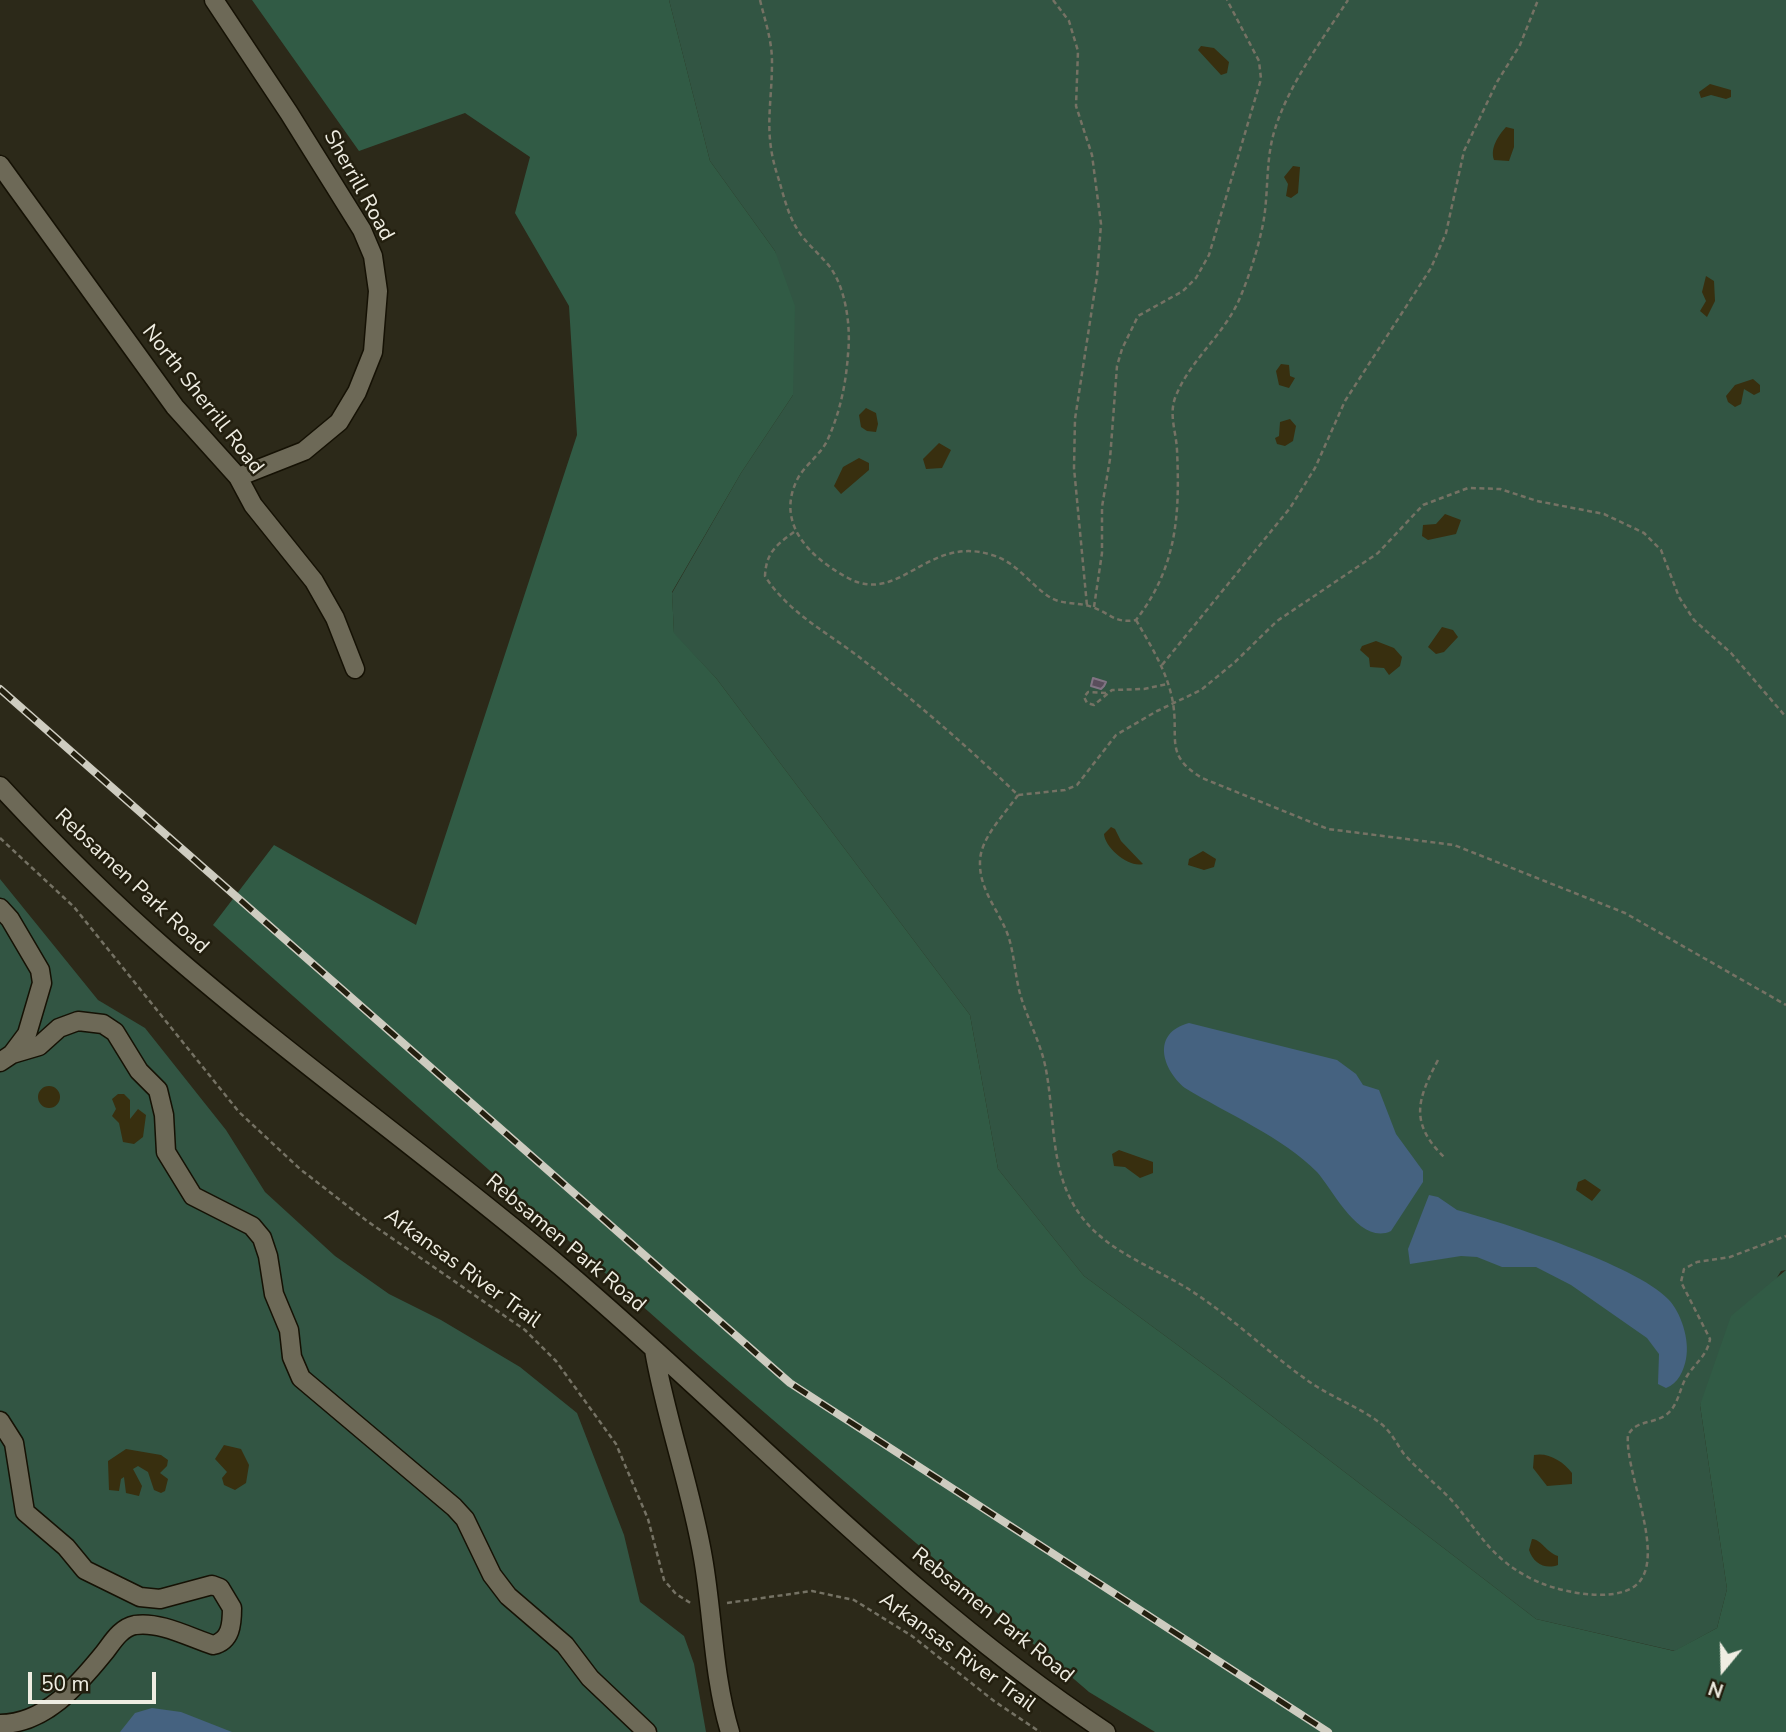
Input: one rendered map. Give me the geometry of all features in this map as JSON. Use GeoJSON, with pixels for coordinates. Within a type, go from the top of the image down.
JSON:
{"type":"FeatureCollection","features":[{"type":"Feature","properties":{"kind":"street","name":"Sherrill Road"},"geometry":{"type":"LineString","coordinates":[[214,0],[362,230],[373,256],[378,291],[373,352],[357,392],[339,422],[304,451],[238,477]]}},
{"type":"Feature","properties":{"kind":"street","name":"North Sherrill Road"},"geometry":{"type":"LineString","coordinates":[[0,165],[175,407],[238,477],[253,505],[314,581],[335,618],[355,669]]}},
{"type":"Feature","properties":{"kind":"street","name":"Rebsamen Park Road"},"geometry":{"type":"LineString","coordinates":[[0,786],[60,850],[168,951],[550,1258],[859,1537],[1009,1661],[1106,1732]]}},
{"type":"Feature","properties":{"kind":"street"},"geometry":{"type":"LineString","coordinates":[[0,908],[10,919],[40,970],[42,983],[27,1034],[6,1058]]}},
{"type":"Feature","properties":{"kind":"street"},"geometry":{"type":"LineString","coordinates":[[6,1058],[39,1046],[59,1028],[78,1021],[103,1024],[115,1032],[139,1071],[158,1090],[164,1115],[166,1152],[193,1196],[252,1226],[262,1238],[274,1294],[289,1330],[292,1357],[301,1378],[466,1519],[492,1575],[508,1596],[565,1645],[590,1678],[647,1732]]}},
{"type":"Feature","properties":{"kind":"street"},"geometry":{"type":"LineString","coordinates":[[654,1350],[664,1406],[692,1496],[724,1712],[730,1732]]}},
{"type":"Feature","properties":{"kind":"street"},"geometry":{"type":"LineString","coordinates":[[0,1421],[14,1443],[25,1512],[66,1547],[85,1570],[140,1597],[160,1599],[202,1585],[212,1585],[220,1588],[232,1608],[228,1636],[213,1645],[155,1626],[132,1625],[115,1639],[86,1675],[55,1704],[25,1719],[0,1724]]}},
{"type":"Feature","properties":{"kind":"path"},"geometry":{"type":"LineString","coordinates":[[760,0],[770,37],[772,62],[767,135],[777,174],[795,226],[835,275],[848,326],[848,361],[838,412],[826,443],[799,477],[792,499],[794,532],[819,560],[859,583],[869,585],[893,581],[928,560],[961,549],[1003,559],[1052,599],[1094,607],[1112,620],[1136,620]]}},
{"type":"Feature","properties":{"kind":"path"},"geometry":{"type":"LineString","coordinates":[[1053,0],[1069,21],[1078,51],[1076,106],[1092,155],[1101,224],[1092,315],[1075,419],[1074,468],[1087,606]]}},
{"type":"Feature","properties":{"kind":"path"},"geometry":{"type":"LineString","coordinates":[[1094,607],[1102,553],[1101,515],[1111,459],[1117,366],[1122,349],[1138,316],[1183,291],[1196,278],[1209,255],[1261,79],[1259,61],[1227,0]]}},
{"type":"Feature","properties":{"kind":"path"},"geometry":{"type":"LineString","coordinates":[[1136,620],[1159,588],[1172,553],[1178,474],[1171,420],[1175,398],[1191,369],[1216,338],[1238,301],[1263,223],[1266,177],[1274,132],[1289,99],[1348,0]]}},
{"type":"Feature","properties":{"kind":"path"},"geometry":{"type":"LineString","coordinates":[[1162,665],[1290,508],[1315,468],[1345,401],[1431,268],[1446,233],[1464,151],[1488,99],[1520,45],[1538,0]]}},
{"type":"Feature","properties":{"kind":"path"},"geometry":{"type":"LineString","coordinates":[[794,532],[776,545],[768,556],[765,576],[776,591],[814,625],[870,666],[1018,794],[1065,790],[1077,785],[1116,735],[1200,690],[1236,662],[1277,621],[1378,553],[1423,505],[1454,491],[1481,487],[1604,513],[1644,533],[1661,550],[1679,597],[1694,620],[1731,653],[1786,717]]}},
{"type":"Feature","properties":{"kind":"path"},"geometry":{"type":"LineString","coordinates":[[1136,620],[1162,665],[1173,703],[1173,738],[1177,754],[1186,767],[1202,778],[1328,829],[1454,845],[1625,913],[1786,1005]]}},
{"type":"Feature","properties":{"kind":"path"},"geometry":{"type":"LineString","coordinates":[[1106,693],[1094,705],[1087,703],[1084,697],[1088,692],[1106,693],[1167,684]]}},
{"type":"Feature","properties":{"kind":"path"},"geometry":{"type":"LineString","coordinates":[[1018,794],[985,843],[981,853],[980,873],[987,895],[1007,930],[1021,996],[1044,1061],[1057,1160],[1069,1197],[1080,1215],[1102,1237],[1140,1263],[1199,1295],[1309,1382],[1381,1424],[1421,1472],[1454,1504],[1477,1536],[1517,1572],[1540,1583],[1572,1592],[1615,1592],[1629,1589],[1639,1583],[1645,1572],[1647,1549],[1628,1460],[1628,1435],[1637,1426],[1661,1418],[1673,1409],[1688,1374],[1704,1356],[1710,1339],[1686,1295],[1681,1275],[1684,1269],[1697,1262],[1730,1256],[1786,1236]]}},
{"type":"Feature","properties":{"kind":"path","name":"Arkansas River Trail"},"geometry":{"type":"LineString","coordinates":[[0,838],[91,927],[239,1112],[300,1169],[367,1221],[525,1329],[556,1361],[616,1444],[648,1518],[664,1580],[690,1604],[710,1605],[812,1591],[854,1600],[912,1636],[994,1701],[1040,1732]]}},
{"type":"Feature","properties":{"kind":"path"},"geometry":{"type":"LineString","coordinates":[[1438,1060],[1421,1093],[1420,1120],[1426,1137],[1444,1158]]}},
{"type":"Feature","properties":{"kind":"green space"},"geometry":{"type":"Polygon","coordinates":[[[252,0],[669,0],[710,161],[775,251],[795,306],[793,395],[741,473],[672,592],[674,633],[716,678],[970,1015],[998,1169],[1084,1276],[1225,1380],[1536,1619],[1674,1651],[1717,1628],[1727,1589],[1700,1405],[1731,1316],[1786,1270],[1786,1732],[1155,1732],[1089,1692],[693,1351],[213,925],[274,845],[416,925],[577,435],[569,306],[515,213],[530,157],[465,113],[359,151],[252,0]]]}},
{"type":"Feature","properties":{"kind":"green space"},"geometry":{"type":"Polygon","coordinates":[[[669,0],[1786,0],[1786,1270],[1781,1271],[1700,1405],[1727,1589],[1717,1628],[1675,1651],[1536,1619],[1225,1380],[1084,1276],[998,1169],[970,1015],[716,678],[674,634],[672,593],[741,473],[793,395],[775,251],[710,161],[669,0]]]}},
{"type":"Feature","properties":{"kind":"green space"},"geometry":{"type":"Polygon","coordinates":[[[0,879],[98,1000],[145,1028],[226,1130],[265,1192],[335,1256],[389,1294],[441,1320],[520,1367],[577,1413],[624,1535],[640,1602],[684,1636],[694,1664],[706,1732],[0,1732],[0,879]]]}},
{"type":"Feature","properties":{"kind":"sand"},"geometry":{"type":"Polygon","coordinates":[[[1201,46],[1214,48],[1229,62],[1227,73],[1221,75],[1198,50],[1201,46]]]}},
{"type":"Feature","properties":{"kind":"sand"},"geometry":{"type":"Polygon","coordinates":[[[1710,84],[1731,90],[1731,97],[1726,99],[1711,95],[1701,98],[1699,92],[1710,84]]]}},
{"type":"Feature","properties":{"kind":"sand"},"geometry":{"type":"Polygon","coordinates":[[[1506,127],[1514,129],[1514,147],[1509,161],[1494,160],[1494,147],[1506,127]]]}},
{"type":"Feature","properties":{"kind":"sand"},"geometry":{"type":"Polygon","coordinates":[[[1293,166],[1300,167],[1298,193],[1291,198],[1286,196],[1288,184],[1284,177],[1293,166]]]}},
{"type":"Feature","properties":{"kind":"sand"},"geometry":{"type":"Polygon","coordinates":[[[1706,276],[1714,281],[1715,301],[1707,317],[1700,311],[1706,301],[1702,292],[1706,276]]]}},
{"type":"Feature","properties":{"kind":"sand"},"geometry":{"type":"Polygon","coordinates":[[[1281,364],[1289,365],[1290,376],[1295,378],[1289,388],[1279,385],[1276,371],[1281,364]]]}},
{"type":"Feature","properties":{"kind":"sand"},"geometry":{"type":"Polygon","coordinates":[[[1753,379],[1760,385],[1760,392],[1754,395],[1744,389],[1741,404],[1735,407],[1728,402],[1726,396],[1735,385],[1753,379]]]}},
{"type":"Feature","properties":{"kind":"sand"},"geometry":{"type":"Polygon","coordinates":[[[866,408],[876,413],[876,432],[861,427],[859,415],[866,408]]]}},
{"type":"Feature","properties":{"kind":"sand"},"geometry":{"type":"Polygon","coordinates":[[[1290,419],[1296,426],[1293,441],[1285,446],[1277,444],[1275,438],[1279,436],[1280,422],[1290,419]]]}},
{"type":"Feature","properties":{"kind":"sand"},"geometry":{"type":"Polygon","coordinates":[[[939,443],[951,450],[942,468],[926,469],[923,459],[939,443]]]}},
{"type":"Feature","properties":{"kind":"sand"},"geometry":{"type":"Polygon","coordinates":[[[859,458],[869,463],[869,470],[841,494],[834,486],[843,467],[859,458]]]}},
{"type":"Feature","properties":{"kind":"sand"},"geometry":{"type":"Polygon","coordinates":[[[1445,514],[1461,520],[1456,534],[1428,540],[1422,536],[1423,525],[1436,524],[1445,514]]]}},
{"type":"Feature","properties":{"kind":"sand"},"geometry":{"type":"Polygon","coordinates":[[[1442,627],[1453,630],[1458,637],[1444,652],[1436,654],[1428,647],[1442,627]]]}},
{"type":"Feature","properties":{"kind":"sand"},"geometry":{"type":"Polygon","coordinates":[[[1376,641],[1394,648],[1402,657],[1400,666],[1389,675],[1384,668],[1370,667],[1369,658],[1360,650],[1362,646],[1376,641]]]}},
{"type":"Feature","properties":{"kind":"sand"},"geometry":{"type":"Polygon","coordinates":[[[1111,827],[1143,864],[1131,863],[1113,851],[1104,834],[1111,827]]]}},
{"type":"Feature","properties":{"kind":"sand"},"geometry":{"type":"Polygon","coordinates":[[[1203,851],[1216,859],[1214,867],[1204,870],[1188,865],[1189,859],[1203,851]]]}},
{"type":"Feature","properties":{"kind":"sand"},"geometry":{"type":"Polygon","coordinates":[[[49,1086],[59,1093],[60,1097],[53,1107],[49,1108],[39,1101],[38,1097],[45,1087],[49,1086]]]}},
{"type":"Feature","properties":{"kind":"sand"},"geometry":{"type":"Polygon","coordinates":[[[118,1094],[124,1094],[130,1100],[130,1119],[138,1109],[146,1115],[143,1137],[134,1144],[123,1142],[119,1123],[112,1116],[116,1109],[112,1099],[118,1094]]]}},
{"type":"Feature","properties":{"kind":"sand"},"geometry":{"type":"Polygon","coordinates":[[[1119,1150],[1153,1162],[1153,1173],[1140,1178],[1125,1167],[1114,1166],[1112,1154],[1119,1150]]]}},
{"type":"Feature","properties":{"kind":"sand"},"geometry":{"type":"Polygon","coordinates":[[[1585,1179],[1601,1190],[1592,1201],[1576,1190],[1578,1182],[1585,1179]]]}},
{"type":"Feature","properties":{"kind":"sand"},"geometry":{"type":"Polygon","coordinates":[[[224,1445],[241,1449],[249,1465],[246,1483],[235,1490],[224,1485],[222,1478],[227,1472],[215,1459],[224,1445]]]}},
{"type":"Feature","properties":{"kind":"sand"},"geometry":{"type":"Polygon","coordinates":[[[126,1449],[161,1455],[168,1460],[167,1466],[160,1473],[168,1479],[165,1491],[161,1493],[154,1490],[148,1472],[138,1466],[133,1469],[142,1486],[139,1496],[126,1493],[124,1477],[121,1479],[119,1491],[109,1490],[108,1461],[126,1449]]]}},
{"type":"Feature","properties":{"kind":"sand"},"geometry":{"type":"Polygon","coordinates":[[[1534,1455],[1550,1456],[1560,1461],[1572,1473],[1572,1484],[1547,1486],[1533,1468],[1534,1455]]]}},
{"type":"Feature","properties":{"kind":"sand"},"geometry":{"type":"Polygon","coordinates":[[[1532,1539],[1558,1556],[1558,1565],[1549,1567],[1537,1562],[1529,1550],[1532,1539]]]}},
{"type":"Feature","properties":{"kind":"water"},"geometry":{"type":"Polygon","coordinates":[[[1189,1023],[1337,1060],[1356,1074],[1363,1085],[1379,1090],[1396,1134],[1423,1171],[1423,1182],[1391,1231],[1380,1234],[1358,1224],[1317,1172],[1304,1160],[1272,1137],[1185,1088],[1177,1080],[1166,1062],[1165,1043],[1177,1028],[1189,1023]]]}},
{"type":"Feature","properties":{"kind":"water"},"geometry":{"type":"Polygon","coordinates":[[[1429,1195],[1438,1197],[1457,1210],[1600,1259],[1652,1286],[1673,1305],[1683,1327],[1687,1352],[1680,1376],[1666,1388],[1658,1384],[1659,1354],[1647,1338],[1571,1285],[1536,1267],[1502,1267],[1477,1257],[1461,1256],[1410,1264],[1408,1249],[1429,1195]]]}},
{"type":"Feature","properties":{"kind":"water"},"geometry":{"type":"Polygon","coordinates":[[[152,1708],[181,1712],[232,1732],[120,1732],[135,1713],[152,1708]]]}},
{"type":"Feature","properties":{"kind":"building"},"geometry":{"type":"Polygon","coordinates":[[[1093,678],[1106,682],[1101,689],[1091,686],[1093,678]]]}},
{"type":"Feature","properties":{"kind":"railway"},"geometry":{"type":"LineString","coordinates":[[0,689],[790,1383],[1328,1732]]}}]}
